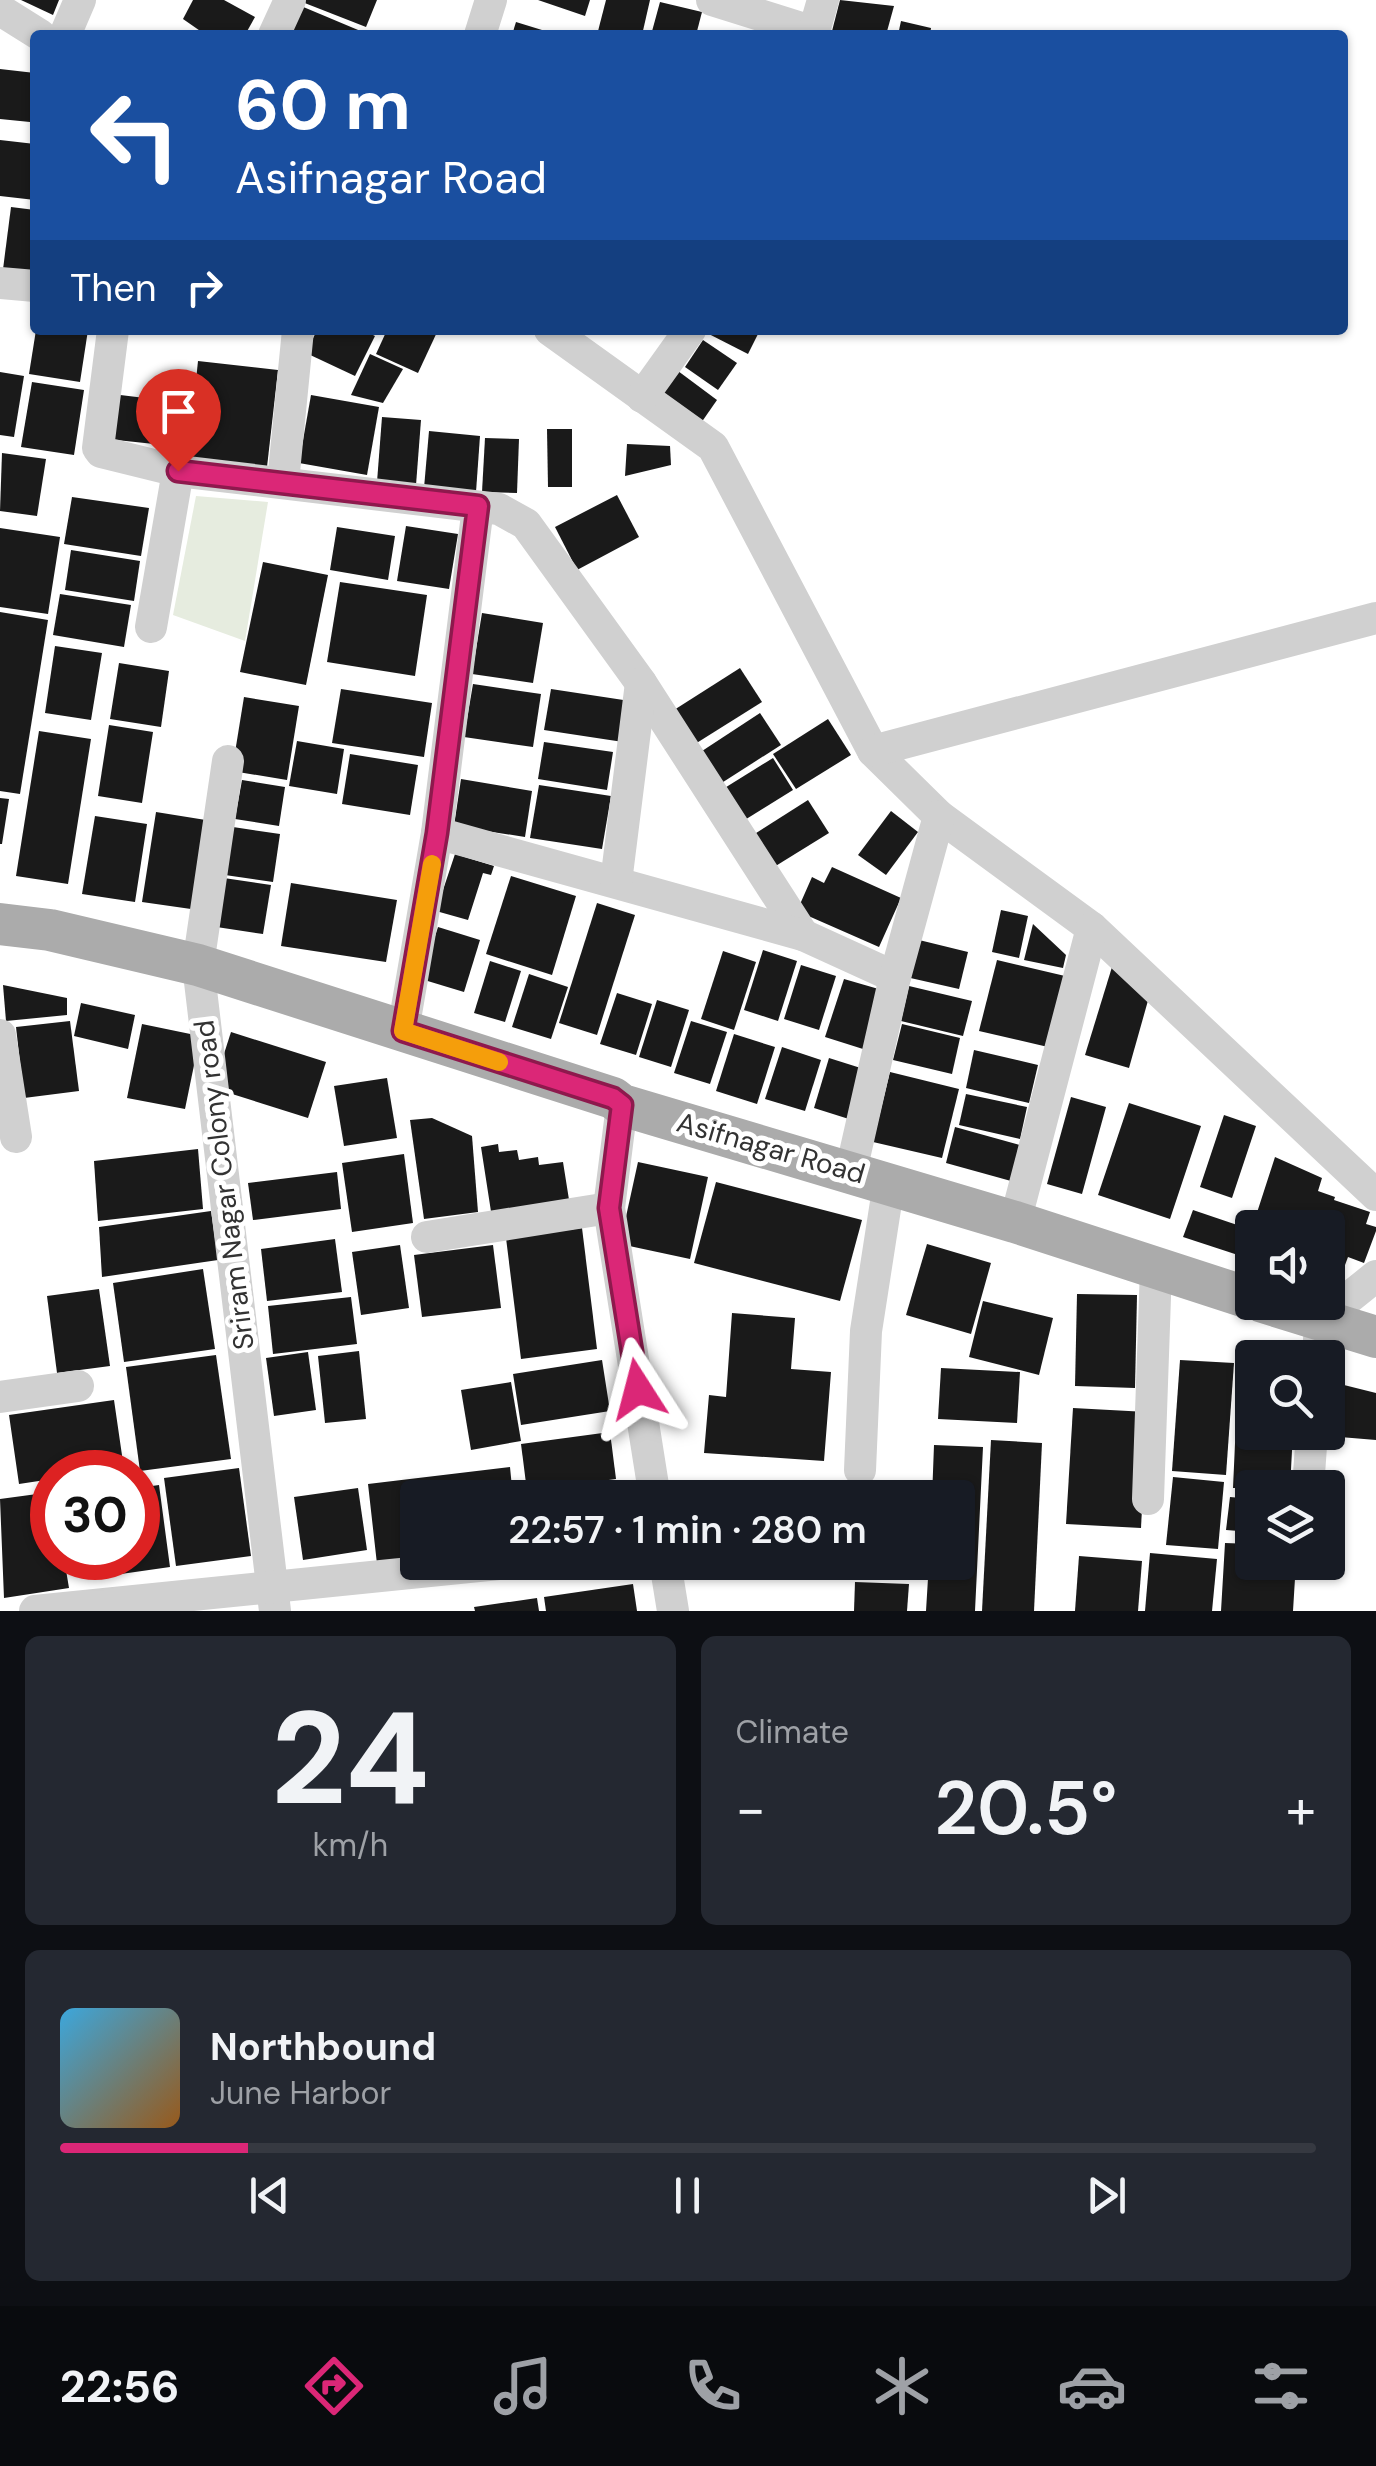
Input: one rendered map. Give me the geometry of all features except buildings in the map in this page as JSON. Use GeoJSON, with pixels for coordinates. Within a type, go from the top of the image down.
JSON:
{"type":"FeatureCollection","features":[{"type":"Feature","properties":{"kind":"main road","name":"Asifnagar Road"},"geometry":{"type":"LineString","coordinates":[[0,924],[50,930],[198,966],[613,1098],[622,1105],[870,1177],[1235,1294]]}},
{"type":"Feature","properties":{"kind":"main road"},"geometry":{"type":"LineString","coordinates":[[1290,1320],[1319,1339],[1376,1336]]}},
{"type":"Feature","properties":{"kind":"street"},"geometry":{"type":"LineString","coordinates":[[68,30],[80,0]]}},
{"type":"Feature","properties":{"kind":"street"},"geometry":{"type":"LineString","coordinates":[[276,30],[290,0]]}},
{"type":"Feature","properties":{"kind":"street"},"geometry":{"type":"LineString","coordinates":[[482,30],[491,0]]}},
{"type":"Feature","properties":{"kind":"street"},"geometry":{"type":"LineString","coordinates":[[712,0],[801,30]]}},
{"type":"Feature","properties":{"kind":"street"},"geometry":{"type":"LineString","coordinates":[[814,30],[823,0]]}},
{"type":"Feature","properties":{"kind":"street"},"geometry":{"type":"LineString","coordinates":[[0,10],[32,30]]}},
{"type":"Feature","properties":{"kind":"street"},"geometry":{"type":"LineString","coordinates":[[0,283],[30,286]]}},
{"type":"Feature","properties":{"kind":"street"},"geometry":{"type":"LineString","coordinates":[[112,335],[98,448],[108,456],[178,471],[499,509],[526,524],[641,683],[803,935]]}},
{"type":"Feature","properties":{"kind":"street"},"geometry":{"type":"LineString","coordinates":[[283,482],[298,335]]}},
{"type":"Feature","properties":{"kind":"street"},"geometry":{"type":"LineString","coordinates":[[557,335],[713,448],[873,751],[939,816],[1092,928],[1376,1195]]}},
{"type":"Feature","properties":{"kind":"street"},"geometry":{"type":"LineString","coordinates":[[642,396],[686,335]]}},
{"type":"Feature","properties":{"kind":"street"},"geometry":{"type":"LineString","coordinates":[[151,628],[178,471]]}},
{"type":"Feature","properties":{"kind":"street"},"geometry":{"type":"LineString","coordinates":[[403,1031],[437,833],[478,506]]}},
{"type":"Feature","properties":{"kind":"street"},"geometry":{"type":"LineString","coordinates":[[873,751],[1376,618]]}},
{"type":"Feature","properties":{"kind":"street"},"geometry":{"type":"LineString","coordinates":[[616,882],[641,683]]}},
{"type":"Feature","properties":{"kind":"street","name":"Sriram Nagar Colony road"},"geometry":{"type":"LineString","coordinates":[[228,760],[198,966],[274,1599]]}},
{"type":"Feature","properties":{"kind":"street"},"geometry":{"type":"LineString","coordinates":[[860,1470],[870,1177],[895,977],[939,816]]}},
{"type":"Feature","properties":{"kind":"street"},"geometry":{"type":"LineString","coordinates":[[437,833],[803,935],[895,977]]}},
{"type":"Feature","properties":{"kind":"street"},"geometry":{"type":"LineString","coordinates":[[1015,1222],[1092,928]]}},
{"type":"Feature","properties":{"kind":"street"},"geometry":{"type":"LineString","coordinates":[[0,1035],[16,1137]]}},
{"type":"Feature","properties":{"kind":"street"},"geometry":{"type":"LineString","coordinates":[[622,1105],[609,1208],[652,1480]]}},
{"type":"Feature","properties":{"kind":"street"},"geometry":{"type":"LineString","coordinates":[[428,1236],[609,1208]]}},
{"type":"Feature","properties":{"kind":"street"},"geometry":{"type":"LineString","coordinates":[[1148,1499],[1156,1268]]}},
{"type":"Feature","properties":{"kind":"street"},"geometry":{"type":"LineString","coordinates":[[1319,1339],[1376,1276]]}},
{"type":"Feature","properties":{"kind":"street"},"geometry":{"type":"LineString","coordinates":[[0,1397],[78,1386]]}},
{"type":"Feature","properties":{"kind":"street"},"geometry":{"type":"LineString","coordinates":[[35,1611],[274,1599],[400,1580]]}},
{"type":"Feature","properties":{"kind":"street"},"geometry":{"type":"LineString","coordinates":[[668,1580],[672,1611]]}},
{"type":"Feature","properties":{"kind":"shaded area"},"geometry":{"type":"Polygon","coordinates":[[[196,496],[268,502],[245,641],[173,615],[196,496]]]}},
{"type":"Feature","properties":{"kind":"slow traffic"},"geometry":{"type":"LineString","coordinates":[[432,864],[403,1031],[499,1062]]}},
{"type":"Feature","properties":{"kind":"route"},"geometry":{"type":"LineString","coordinates":[[178,471],[478,506],[437,833],[403,1031],[613,1098],[622,1105],[609,1208],[638,1389]]}}]}
